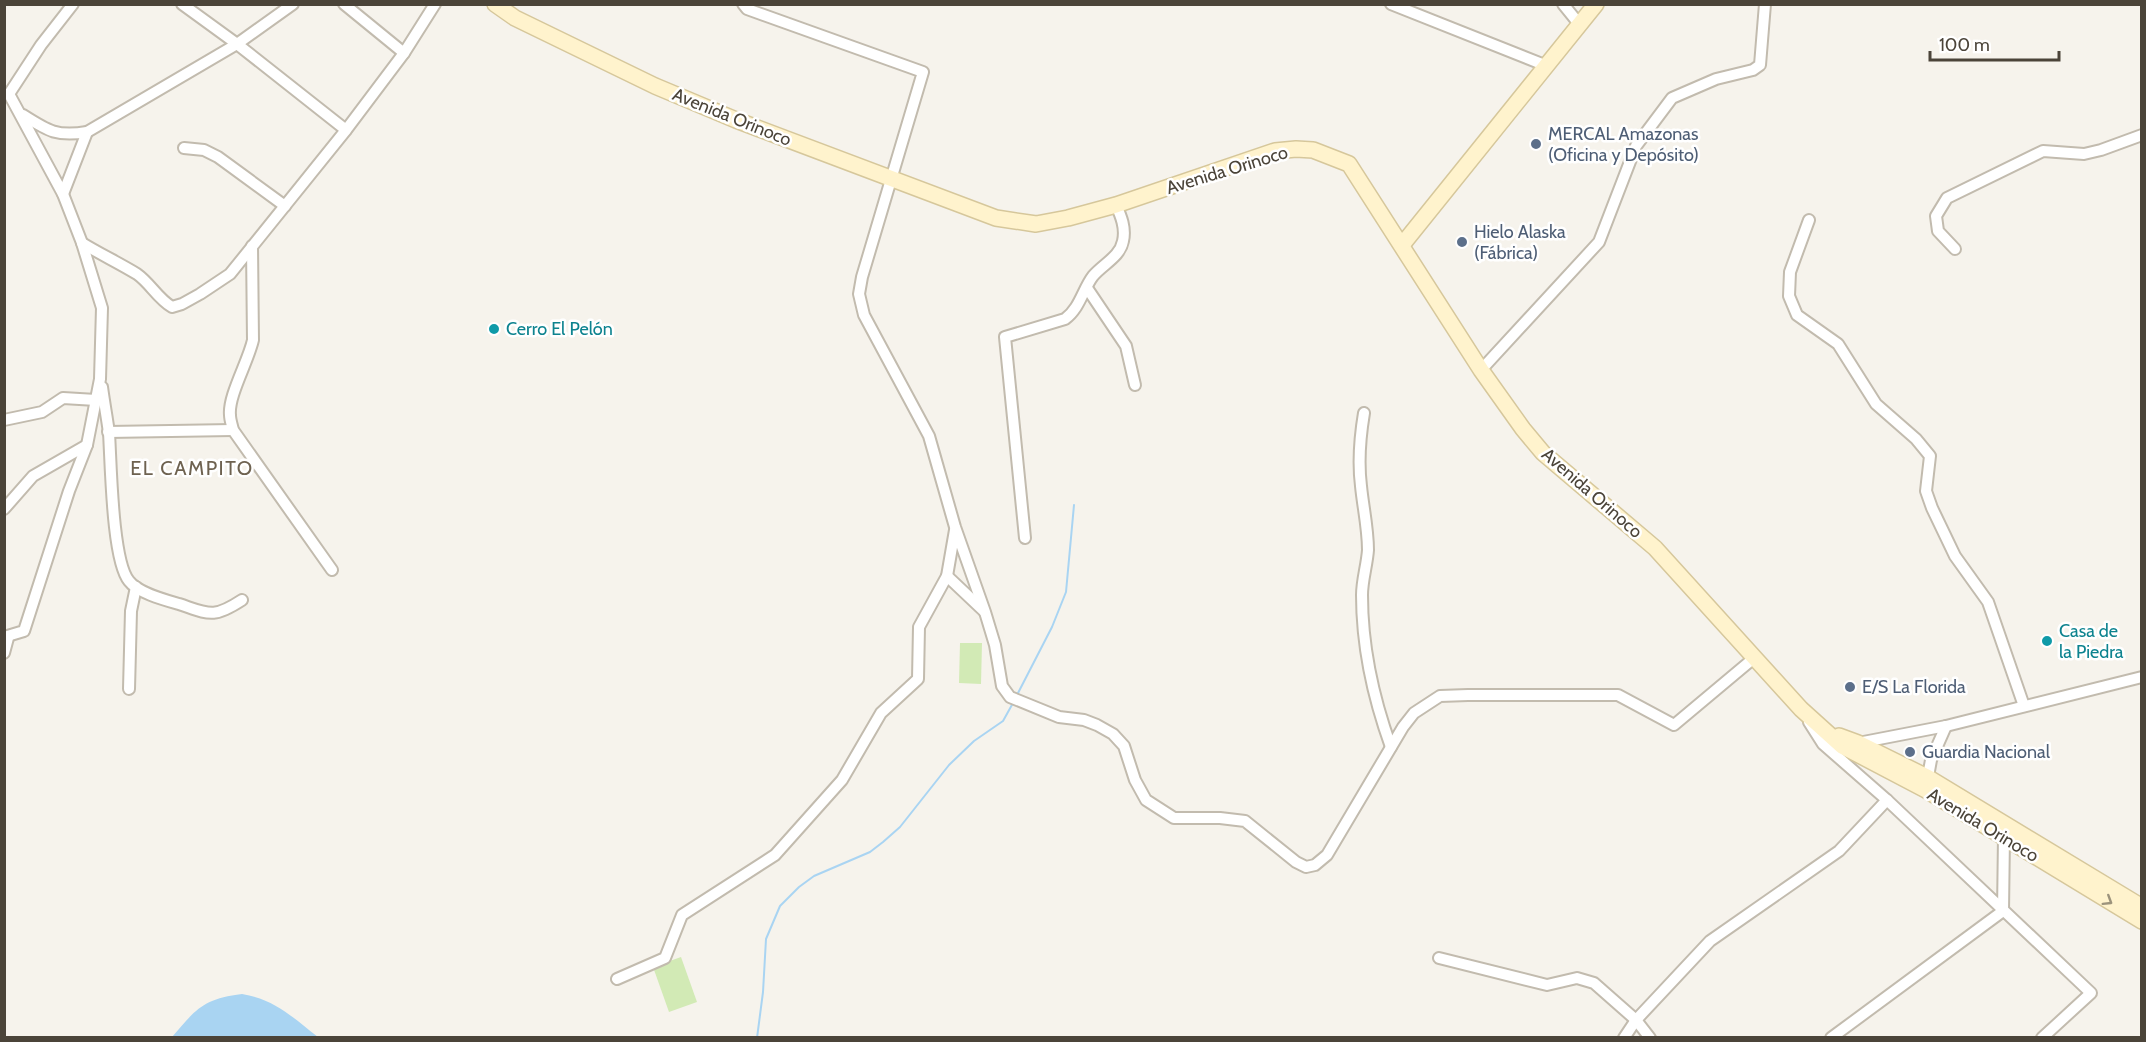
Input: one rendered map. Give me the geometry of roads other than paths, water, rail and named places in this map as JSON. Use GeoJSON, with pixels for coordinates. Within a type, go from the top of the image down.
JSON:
{"type":"FeatureCollection","features":[{"type":"Feature","properties":{"kind":"main road","name":"Avenida Orinoco"},"geometry":{"type":"LineString","coordinates":[[495,4],[515,18],[656,86],[736,120],[996,218],[1018,223],[1036,224],[1116,205],[1275,151],[1313,150],[1349,164],[1481,370],[1522,429],[1543,453],[1655,548],[1801,709],[1824,731],[1842,746],[1926,784],[2004,836],[2142,921]]}},
{"type":"Feature","properties":{"kind":"main road","name":"Avenida Orinoco"},"geometry":{"type":"LineString","coordinates":[[510,4],[576,47]]}},
{"type":"Feature","properties":{"kind":"main road"},"geometry":{"type":"LineString","coordinates":[[1402,245],[1596,4]]}},
{"type":"Feature","properties":{"kind":"main road","name":"Avenida Orinoco"},"geometry":{"type":"LineString","coordinates":[[1824,731],[1858,743],[2142,907]]}},
{"type":"Feature","properties":{"kind":"street"},"geometry":{"type":"LineString","coordinates":[[4,653],[6,637],[24,631],[69,491],[87,445],[100,379],[102,308],[82,243],[63,194],[20,113],[7,94],[73,4]]}},
{"type":"Feature","properties":{"kind":"street"},"geometry":{"type":"LineString","coordinates":[[182,4],[346,130]]}},
{"type":"Feature","properties":{"kind":"street"},"geometry":{"type":"LineString","coordinates":[[20,113],[46,130],[69,135],[87,132],[237,44],[293,4]]}},
{"type":"Feature","properties":{"kind":"street"},"geometry":{"type":"LineString","coordinates":[[344,4],[404,53]]}},
{"type":"Feature","properties":{"kind":"street"},"geometry":{"type":"LineString","coordinates":[[82,243],[138,275],[157,292],[164,302],[172,307],[200,294],[230,274],[346,130],[404,53],[435,4]]}},
{"type":"Feature","properties":{"kind":"street"},"geometry":{"type":"LineString","coordinates":[[743,4],[747,9],[923,72],[862,277],[859,294],[864,315],[929,436],[955,527],[986,612],[995,645],[1002,686],[1010,697],[1059,717],[1084,720],[1113,734],[1124,746],[1135,780],[1146,800],[1159,810],[1174,818],[1220,818],[1245,821],[1296,862],[1306,867],[1315,865],[1327,855],[1403,727],[1414,713],[1440,696],[1618,695],[1674,725],[1754,658]]}},
{"type":"Feature","properties":{"kind":"street"},"geometry":{"type":"LineString","coordinates":[[1391,4],[1407,8],[1547,66]]}},
{"type":"Feature","properties":{"kind":"street"},"geometry":{"type":"LineString","coordinates":[[1563,4],[1580,25]]}},
{"type":"Feature","properties":{"kind":"street"},"geometry":{"type":"LineString","coordinates":[[1481,370],[1599,242],[1636,146],[1672,98],[1716,79],[1753,70],[1760,64],[1765,4]]}},
{"type":"Feature","properties":{"kind":"street"},"geometry":{"type":"LineString","coordinates":[[63,194],[87,132]]}},
{"type":"Feature","properties":{"kind":"street"},"geometry":{"type":"LineString","coordinates":[[1955,249],[1938,231],[1936,216],[1947,198],[2043,151],[2084,154],[2142,135]]}},
{"type":"Feature","properties":{"kind":"street"},"geometry":{"type":"LineString","coordinates":[[184,148],[204,150],[218,157],[285,206]]}},
{"type":"Feature","properties":{"kind":"street"},"geometry":{"type":"LineString","coordinates":[[1024,538],[1005,337],[1065,319],[1072,314],[1093,277],[1120,250],[1124,239],[1124,224],[1116,205]]}},
{"type":"Feature","properties":{"kind":"street"},"geometry":{"type":"LineString","coordinates":[[1809,220],[1790,272],[1789,296],[1797,315],[1838,345],[1876,404],[1916,439],[1930,456],[1926,491],[1932,508],[1955,556],[1988,602],[2024,706]]}},
{"type":"Feature","properties":{"kind":"street"},"geometry":{"type":"LineString","coordinates":[[252,246],[253,340],[229,414],[233,430],[332,570]]}},
{"type":"Feature","properties":{"kind":"street"},"geometry":{"type":"LineString","coordinates":[[1087,288],[1126,346],[1135,385]]}},
{"type":"Feature","properties":{"kind":"street"},"geometry":{"type":"LineString","coordinates":[[100,379],[108,432],[112,495],[122,567],[128,581],[160,598],[212,615],[226,611],[242,600]]}},
{"type":"Feature","properties":{"kind":"street"},"geometry":{"type":"LineString","coordinates":[[4,420],[42,412],[63,398],[96,399]]}},
{"type":"Feature","properties":{"kind":"street"},"geometry":{"type":"LineString","coordinates":[[1364,413],[1359,440],[1360,484],[1366,516],[1368,551],[1362,592],[1363,632],[1380,718],[1390,747]]}},
{"type":"Feature","properties":{"kind":"street"},"geometry":{"type":"LineString","coordinates":[[108,432],[233,430]]}},
{"type":"Feature","properties":{"kind":"street"},"geometry":{"type":"LineString","coordinates":[[4,509],[33,476],[87,445]]}},
{"type":"Feature","properties":{"kind":"street"},"geometry":{"type":"LineString","coordinates":[[617,979],[665,958],[682,915],[775,855],[842,780],[881,713],[918,679],[919,627],[948,576],[955,527]]}},
{"type":"Feature","properties":{"kind":"street"},"geometry":{"type":"LineString","coordinates":[[948,576],[986,612]]}},
{"type":"Feature","properties":{"kind":"street"},"geometry":{"type":"LineString","coordinates":[[129,689],[131,611],[136,587]]}},
{"type":"Feature","properties":{"kind":"street"},"geometry":{"type":"LineString","coordinates":[[1842,746],[1946,726],[2142,677]]}},
{"type":"Feature","properties":{"kind":"street"},"geometry":{"type":"LineString","coordinates":[[1801,709],[1823,744],[1887,800],[2091,993],[2042,1038]]}},
{"type":"Feature","properties":{"kind":"street"},"geometry":{"type":"LineString","coordinates":[[1926,784],[1931,760],[1946,726]]}},
{"type":"Feature","properties":{"kind":"street"},"geometry":{"type":"LineString","coordinates":[[1624,1038],[1636,1020],[1710,941],[1839,851],[1887,800]]}},
{"type":"Feature","properties":{"kind":"street"},"geometry":{"type":"LineString","coordinates":[[2003,911],[2004,836]]}},
{"type":"Feature","properties":{"kind":"street"},"geometry":{"type":"LineString","coordinates":[[1831,1038],[2003,911]]}},
{"type":"Feature","properties":{"kind":"street"},"geometry":{"type":"LineString","coordinates":[[1439,958],[1548,985],[1578,978],[1594,983],[1636,1020],[1650,1038]]}},
{"type":"Feature","properties":{"kind":"water"},"geometry":{"type":"Polygon","coordinates":[[[242,994],[265,1000],[274,1005],[318,1037],[172,1037],[194,1012],[209,1002],[242,994]]]}},
{"type":"Feature","properties":{"kind":"waterway"},"geometry":{"type":"LineString","coordinates":[[1017,695],[1052,627],[1066,592],[1074,505]]}},
{"type":"Feature","properties":{"kind":"waterway"},"geometry":{"type":"LineString","coordinates":[[757,1038],[763,992],[766,939],[780,906],[814,876],[870,852],[883,842],[900,827],[949,765],[974,741],[1003,721],[1013,703]]}},
{"type":"Feature","properties":{"kind":"place","name":"MERCAL Amazonas (Oficina y Depósito)"},"geometry":{"type":"Point","coordinates":[1536,144]}},
{"type":"Feature","properties":{"kind":"place","name":"Hielo Alaska (Fábrica)"},"geometry":{"type":"Point","coordinates":[1462,242]}},
{"type":"Feature","properties":{"kind":"place","name":"Cerro El Pelón"},"geometry":{"type":"Point","coordinates":[494,329]}},
{"type":"Feature","properties":{"kind":"place","name":"Casa de la Piedra"},"geometry":{"type":"Point","coordinates":[2047,641]}},
{"type":"Feature","properties":{"kind":"place","name":"E/S La Florida"},"geometry":{"type":"Point","coordinates":[1850,687]}},
{"type":"Feature","properties":{"kind":"place","name":"Guardia Nacional"},"geometry":{"type":"Point","coordinates":[1910,752]}},
{"type":"Feature","properties":{"kind":"district","name":"EL CAMPITO"},"geometry":{"type":"Point","coordinates":[192,468]}}]}
